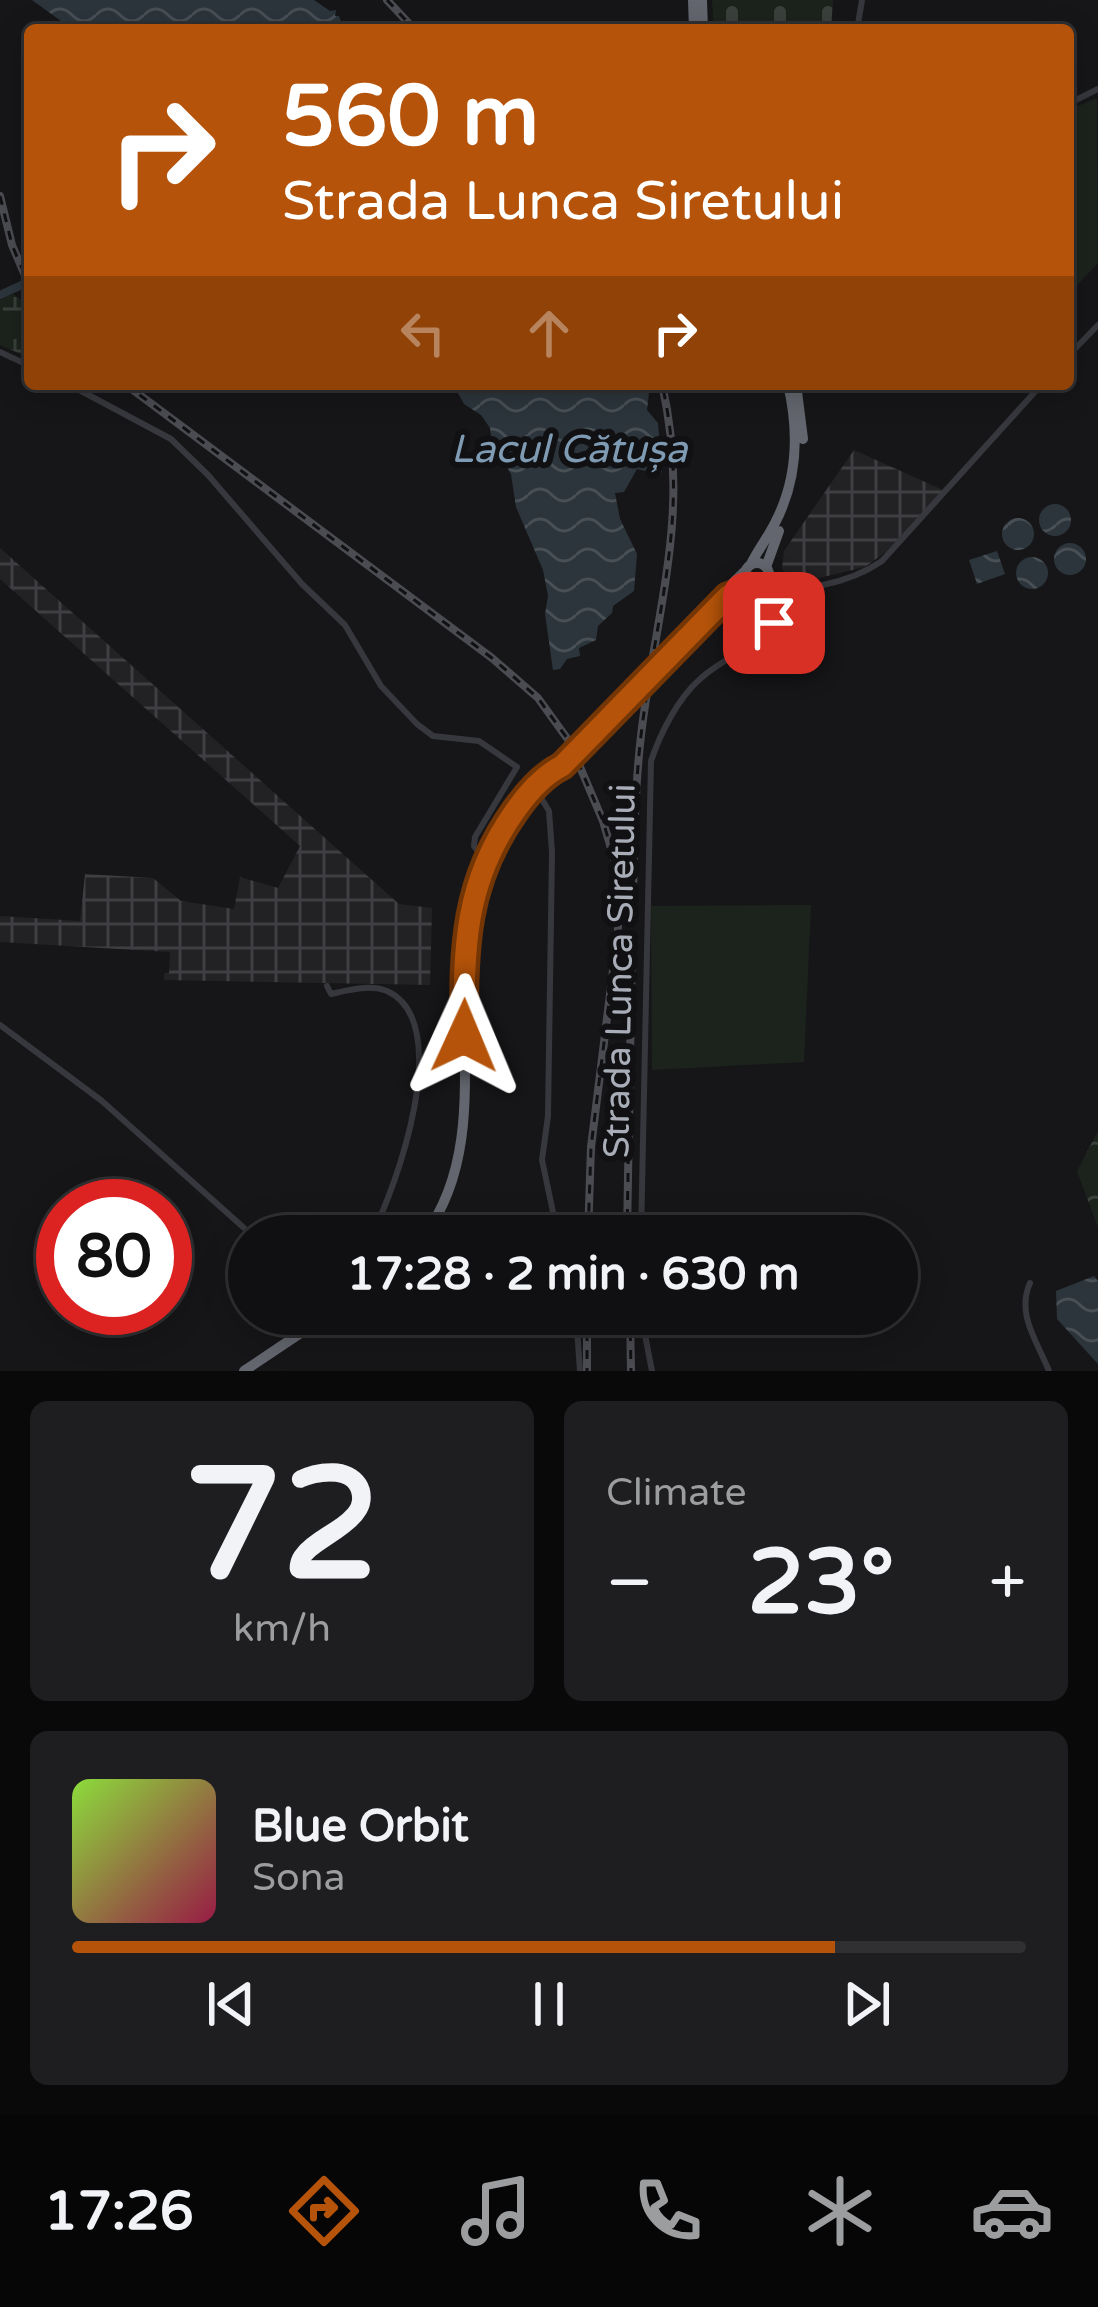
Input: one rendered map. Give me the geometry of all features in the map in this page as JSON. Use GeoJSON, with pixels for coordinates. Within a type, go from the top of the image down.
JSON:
{"type":"FeatureCollection","features":[{"type":"Feature","properties":{"kind":"highway"},"geometry":{"type":"LineString","coordinates":[[436,1215],[459,1154],[466,929],[484,860],[535,788],[748,568],[777,519],[791,477],[796,432],[792,390]]}},
{"type":"Feature","properties":{"kind":"highway"},"geometry":{"type":"LineString","coordinates":[[663,656],[728,596],[766,584],[769,550],[792,502],[802,455],[801,409],[794,390]]}},
{"type":"Feature","properties":{"kind":"highway"},"geometry":{"type":"LineString","coordinates":[[748,568],[768,570]]}},
{"type":"Feature","properties":{"kind":"highway"},"geometry":{"type":"LineString","coordinates":[[748,568],[745,578],[755,587]]}},
{"type":"Feature","properties":{"kind":"highway"},"geometry":{"type":"LineString","coordinates":[[244,1371],[298,1335]]}},
{"type":"Feature","properties":{"kind":"street"},"geometry":{"type":"LineString","coordinates":[[1074,350],[1098,326]]}},
{"type":"Feature","properties":{"kind":"street"},"geometry":{"type":"LineString","coordinates":[[79,390],[172,439],[345,625],[381,686],[417,724],[433,736],[479,741],[517,767],[475,837],[474,845],[484,860]]}},
{"type":"Feature","properties":{"kind":"street"},"geometry":{"type":"LineString","coordinates":[[755,587],[793,589],[854,576],[890,554],[1037,390]]}},
{"type":"Feature","properties":{"kind":"street"},"geometry":{"type":"LineString","coordinates":[[768,570],[793,589]]}},
{"type":"Feature","properties":{"kind":"street"},"geometry":{"type":"LineString","coordinates":[[768,570],[775,616]]}},
{"type":"Feature","properties":{"kind":"street"},"geometry":{"type":"LineString","coordinates":[[755,587],[775,616]]}},
{"type":"Feature","properties":{"kind":"street","name":"Strada Lunca Siretului"},"geometry":{"type":"LineString","coordinates":[[641,1215],[651,761],[663,732],[694,685],[756,645],[771,629],[780,600],[793,589]]}},
{"type":"Feature","properties":{"kind":"street"},"geometry":{"type":"LineString","coordinates":[[535,788],[549,811],[552,852],[548,1116],[542,1160],[553,1215]]}},
{"type":"Feature","properties":{"kind":"street"},"geometry":{"type":"LineString","coordinates":[[327,986],[331,994],[366,988],[388,992],[418,1031],[419,1058],[404,1156],[380,1215]]}},
{"type":"Feature","properties":{"kind":"street"},"geometry":{"type":"LineString","coordinates":[[0,1025],[102,1101],[230,1215]]}},
{"type":"Feature","properties":{"kind":"street"},"geometry":{"type":"LineString","coordinates":[[1030,1283],[1023,1299],[1024,1314],[1049,1371]]}},
{"type":"Feature","properties":{"kind":"street"},"geometry":{"type":"LineString","coordinates":[[577,1335],[580,1371]]}},
{"type":"Feature","properties":{"kind":"street"},"geometry":{"type":"LineString","coordinates":[[645,1335],[652,1371]]}},
{"type":"Feature","properties":{"kind":"shaded area"},"geometry":{"type":"Polygon","coordinates":[[[854,450],[943,490],[887,551],[865,567],[798,583],[782,569],[784,551],[854,450]]]}},
{"type":"Feature","properties":{"kind":"shaded area"},"geometry":{"type":"Polygon","coordinates":[[[0,548],[399,904],[432,908],[430,985],[164,980],[170,952],[0,942],[0,916],[80,921],[85,874],[153,878],[181,901],[234,909],[240,877],[278,888],[300,846],[0,579],[0,548]]]}},
{"type":"Feature","properties":{"kind":"green space"},"geometry":{"type":"Polygon","coordinates":[[[712,0],[833,0],[831,24],[714,24],[712,0]]]}},
{"type":"Feature","properties":{"kind":"green space"},"geometry":{"type":"Polygon","coordinates":[[[1097,98],[1098,263],[1074,289],[1074,108],[1097,98]]]}},
{"type":"Feature","properties":{"kind":"green space"},"geometry":{"type":"Polygon","coordinates":[[[13,294],[24,302],[24,355],[0,345],[0,300],[13,294]]]}},
{"type":"Feature","properties":{"kind":"green space"},"geometry":{"type":"Polygon","coordinates":[[[811,905],[804,1062],[652,1070],[651,906],[811,905]]]}},
{"type":"Feature","properties":{"kind":"green space"},"geometry":{"type":"Polygon","coordinates":[[[1098,1131],[1098,1227],[1077,1171],[1098,1131]]]}},
{"type":"Feature","properties":{"kind":"water"},"geometry":{"type":"Polygon","coordinates":[[[32,0],[314,0],[336,10],[342,24],[58,24],[61,21],[32,0]]]}},
{"type":"Feature","properties":{"kind":"water","name":"Lacul Cătușa"},"geometry":{"type":"Polygon","coordinates":[[[456,390],[649,390],[647,410],[658,423],[662,472],[637,469],[624,492],[615,493],[620,519],[637,554],[634,591],[613,606],[598,626],[596,640],[579,648],[580,656],[567,659],[560,669],[553,670],[543,570],[516,507],[511,474],[492,443],[490,428],[456,390]]]}},
{"type":"Feature","properties":{"kind":"water"},"geometry":{"type":"Polygon","coordinates":[[[1055,504],[1067,508],[1071,520],[1067,532],[1055,536],[1043,532],[1039,520],[1043,508],[1055,504]]]}},
{"type":"Feature","properties":{"kind":"water"},"geometry":{"type":"Polygon","coordinates":[[[1018,518],[1030,522],[1034,534],[1030,546],[1018,550],[1006,546],[1002,534],[1006,522],[1018,518]]]}},
{"type":"Feature","properties":{"kind":"water"},"geometry":{"type":"Polygon","coordinates":[[[1070,543],[1082,547],[1086,559],[1082,571],[1070,575],[1058,571],[1054,559],[1058,547],[1070,543]]]}},
{"type":"Feature","properties":{"kind":"water"},"geometry":{"type":"Polygon","coordinates":[[[997,551],[1005,574],[977,584],[969,560],[997,551]]]}},
{"type":"Feature","properties":{"kind":"water"},"geometry":{"type":"Polygon","coordinates":[[[1032,557],[1044,561],[1048,573],[1044,585],[1032,589],[1020,585],[1016,573],[1020,561],[1032,557]]]}},
{"type":"Feature","properties":{"kind":"water"},"geometry":{"type":"Polygon","coordinates":[[[1094,1276],[1098,1281],[1098,1364],[1057,1319],[1056,1291],[1094,1276]]]}},
{"type":"Feature","properties":{"kind":"waterway"},"geometry":{"type":"LineString","coordinates":[[0,295],[24,284]]}},
{"type":"Feature","properties":{"kind":"railway"},"geometry":{"type":"LineString","coordinates":[[387,0],[409,24]]}},
{"type":"Feature","properties":{"kind":"railway"},"geometry":{"type":"LineString","coordinates":[[0,196],[24,273]]}},
{"type":"Feature","properties":{"kind":"railway"},"geometry":{"type":"LineString","coordinates":[[133,390],[492,658],[538,698],[569,741],[615,862],[618,930],[591,1147],[589,1215]]}},
{"type":"Feature","properties":{"kind":"railway"},"geometry":{"type":"LineString","coordinates":[[633,900],[639,754],[673,508],[670,427],[663,390]]}},
{"type":"Feature","properties":{"kind":"railway"},"geometry":{"type":"LineString","coordinates":[[627,1215],[632,942]]}},
{"type":"Feature","properties":{"kind":"railway"},"geometry":{"type":"LineString","coordinates":[[587,1335],[587,1371]]}},
{"type":"Feature","properties":{"kind":"railway"},"geometry":{"type":"LineString","coordinates":[[630,1335],[631,1371]]}},
{"type":"Feature","properties":{"kind":"route"},"geometry":{"type":"LineString","coordinates":[[464,1036],[466,929],[471,903],[484,860],[520,804],[728,596],[754,588],[771,605],[774,623]]}}]}
